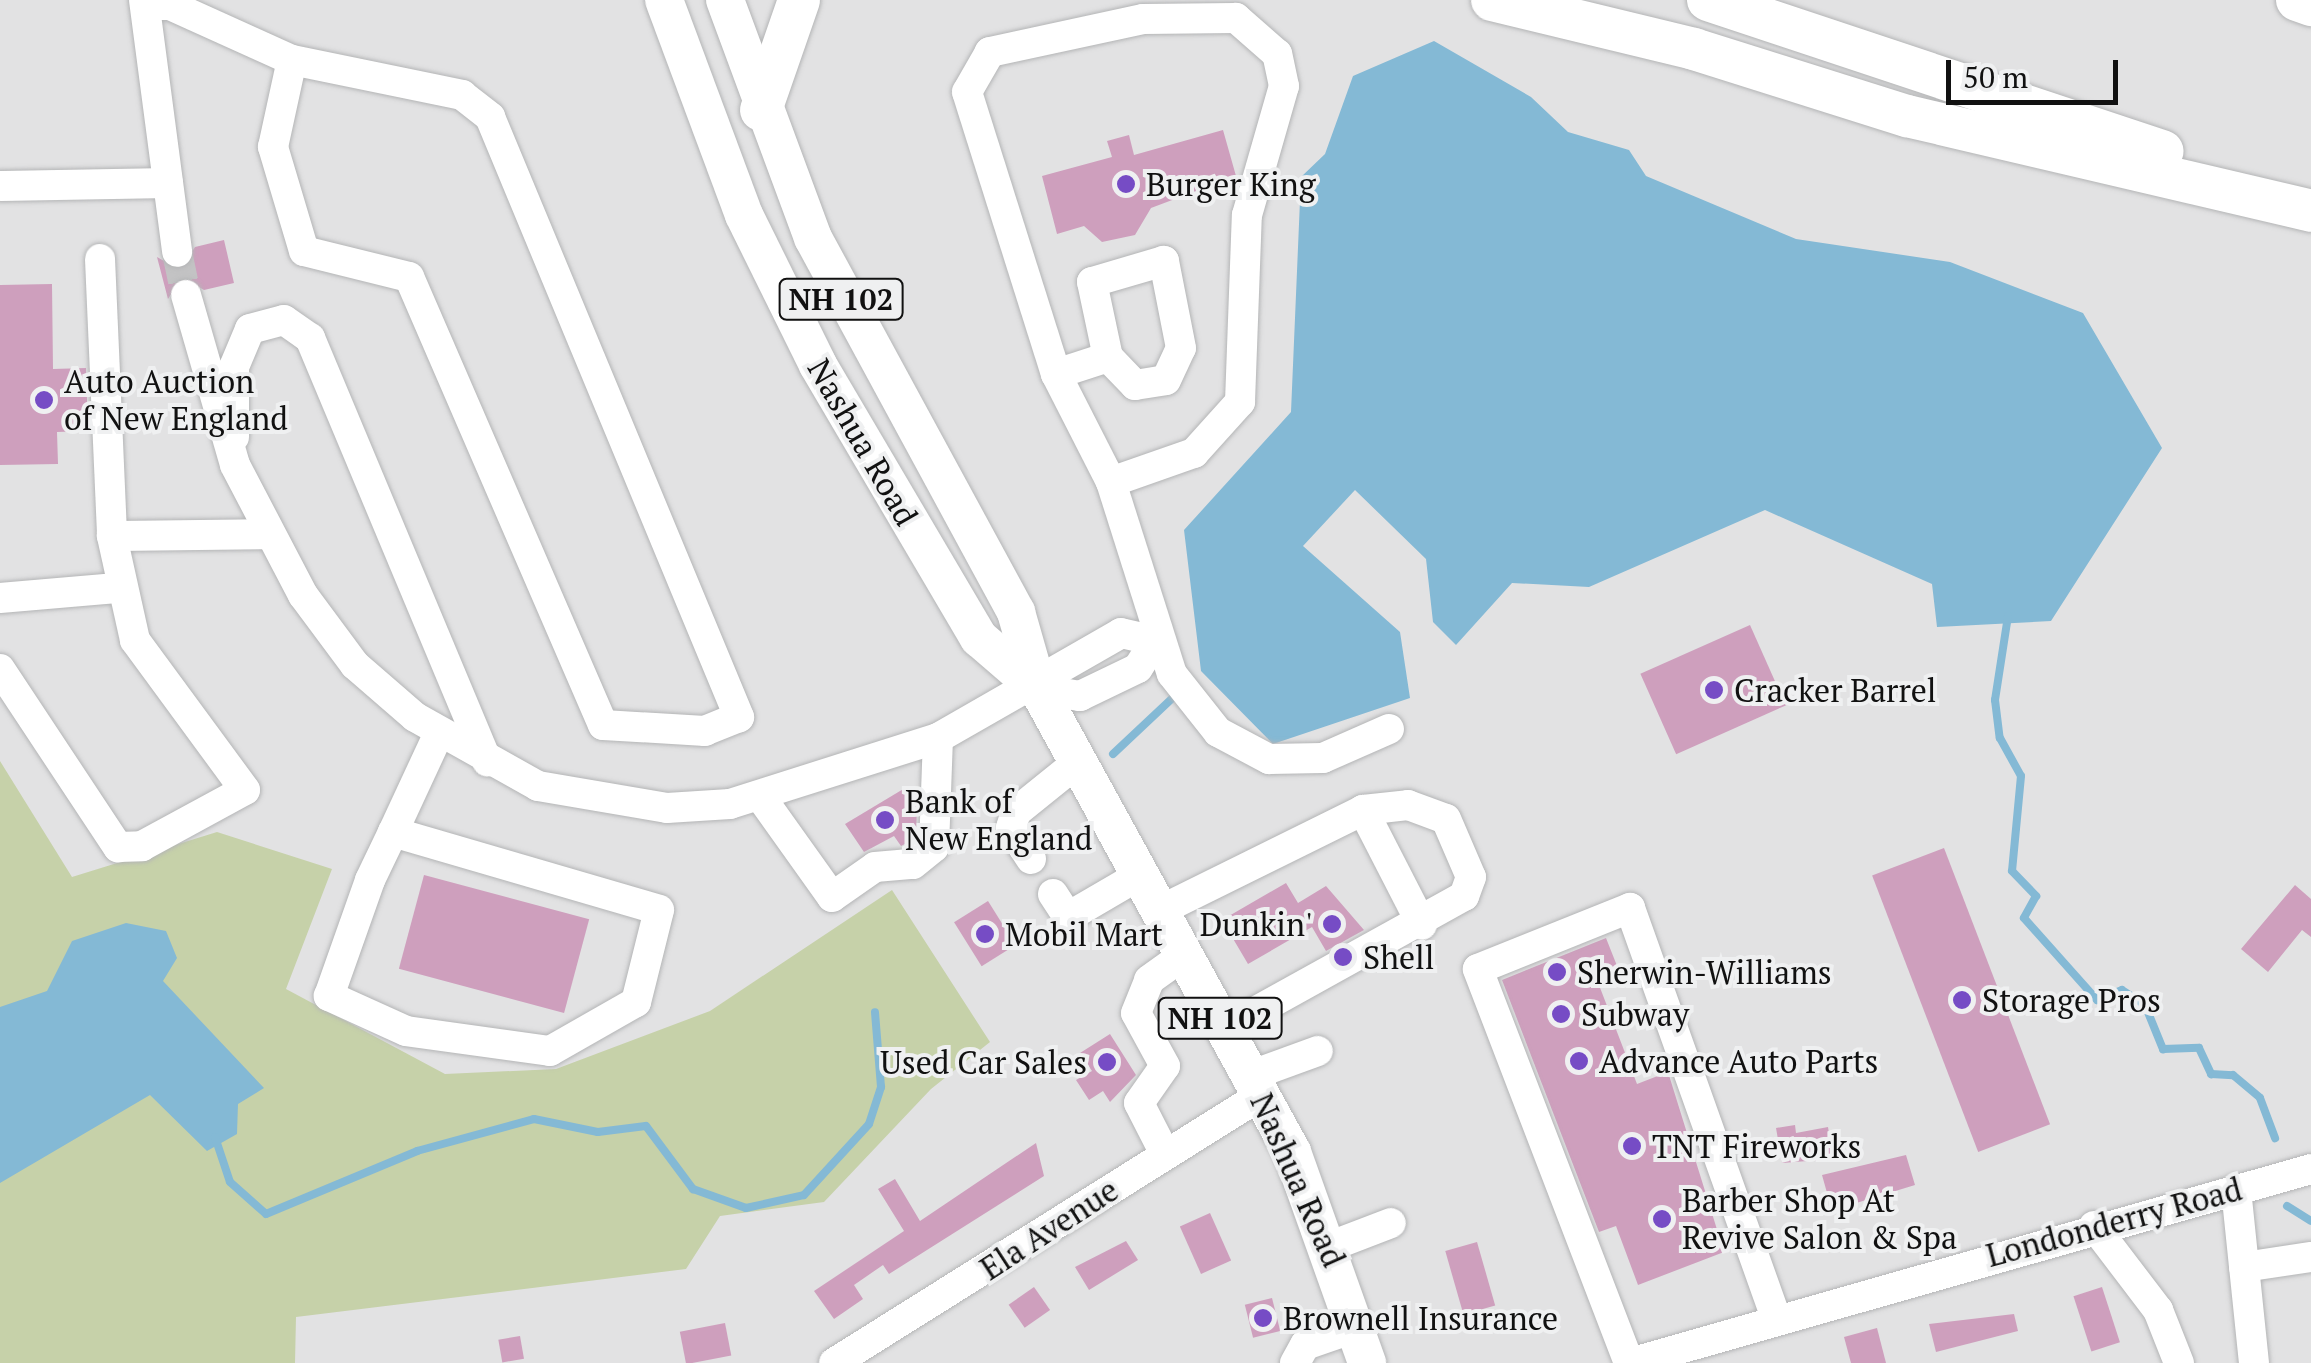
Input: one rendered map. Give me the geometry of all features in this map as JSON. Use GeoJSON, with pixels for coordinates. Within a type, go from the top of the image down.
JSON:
{"type":"FeatureCollection","features":[{"type":"Feature","properties":{"kind":"highway"},"geometry":{"type":"LineString","coordinates":[[761,110],[799,0]]}},
{"type":"Feature","properties":{"kind":"highway"},"geometry":{"type":"LineString","coordinates":[[1492,0],[1694,49],[1907,116],[2311,211]]}},
{"type":"Feature","properties":{"kind":"highway"},"geometry":{"type":"LineString","coordinates":[[1708,0],[2311,200]]}},
{"type":"Feature","properties":{"kind":"highway"},"geometry":{"type":"LineString","coordinates":[[2298,0],[2311,5]]}},
{"type":"Feature","properties":{"kind":"main road","name":"Nashua Road"},"geometry":{"type":"LineString","coordinates":[[664,0],[744,215],[818,365],[980,638],[1038,688]]}},
{"type":"Feature","properties":{"kind":"main road","name":"Nashua Road"},"geometry":{"type":"LineString","coordinates":[[726,0],[761,110],[867,352],[1016,612],[1038,688],[1257,1084],[1331,1246],[1367,1363]]}},
{"type":"Feature","properties":{"kind":"street"},"geometry":{"type":"LineString","coordinates":[[177,252],[145,3],[170,4],[292,60],[462,95],[490,117],[739,716],[706,731],[603,726],[408,278],[304,251],[273,147],[292,60]]}},
{"type":"Feature","properties":{"kind":"street"},"geometry":{"type":"LineString","coordinates":[[1112,482],[1194,453],[1240,402],[1247,215],[1284,86],[1277,54],[1253,26],[1216,14],[1143,20],[990,52],[972,70],[966,92],[1056,374],[1112,482],[1155,641],[1172,674],[1195,708],[1242,749],[1295,762],[1389,729]]}},
{"type":"Feature","properties":{"kind":"street"},"geometry":{"type":"LineString","coordinates":[[0,186],[168,183]]}},
{"type":"Feature","properties":{"kind":"street"},"geometry":{"type":"LineString","coordinates":[[0,669],[118,846],[142,846],[246,790],[136,640],[118,588],[112,536],[100,259]]}},
{"type":"Feature","properties":{"kind":"street"},"geometry":{"type":"LineString","coordinates":[[186,295],[192,332],[234,465],[266,534],[356,665],[439,732],[488,762],[605,802],[667,808],[760,796],[938,738],[1038,688],[1080,696],[1138,668],[1155,641]]}},
{"type":"Feature","properties":{"kind":"street"},"geometry":{"type":"LineString","coordinates":[[234,465],[234,367],[250,330],[284,320],[310,338],[488,762]]}},
{"type":"Feature","properties":{"kind":"street"},"geometry":{"type":"LineString","coordinates":[[1056,374],[1108,357]]}},
{"type":"Feature","properties":{"kind":"street"},"geometry":{"type":"LineString","coordinates":[[112,536],[266,534]]}},
{"type":"Feature","properties":{"kind":"street"},"geometry":{"type":"LineString","coordinates":[[0,598],[118,588]]}},
{"type":"Feature","properties":{"kind":"street"},"geometry":{"type":"LineString","coordinates":[[393,832],[659,910],[636,1002],[550,1050],[406,1031],[329,996],[393,832],[439,732]]}},
{"type":"Feature","properties":{"kind":"street"},"geometry":{"type":"LineString","coordinates":[[760,796],[832,897],[874,867],[913,864],[934,847],[938,738]]}},
{"type":"Feature","properties":{"kind":"street"},"geometry":{"type":"LineString","coordinates":[[1031,859],[1012,828],[1016,812],[1078,762]]}},
{"type":"Feature","properties":{"kind":"street"},"geometry":{"type":"LineString","coordinates":[[1159,912],[1363,810],[1408,804],[1437,813],[1464,854],[1464,896],[1422,925],[1226,1028]]}},
{"type":"Feature","properties":{"kind":"street"},"geometry":{"type":"LineString","coordinates":[[1363,810],[1422,925]]}},
{"type":"Feature","properties":{"kind":"street"},"geometry":{"type":"LineString","coordinates":[[1053,894],[1068,917],[1140,876]]}},
{"type":"Feature","properties":{"kind":"street"},"geometry":{"type":"LineString","coordinates":[[1629,1363],[1478,969],[1630,908],[1776,1318]]}},
{"type":"Feature","properties":{"kind":"street"},"geometry":{"type":"LineString","coordinates":[[1166,1154],[1139,1103],[1165,1066],[1136,1013],[1149,980],[1184,955]]}},
{"type":"Feature","properties":{"kind":"street","name":"Ela Avenue"},"geometry":{"type":"LineString","coordinates":[[834,1363],[1166,1154],[1257,1084],[1318,1051]]}},
{"type":"Feature","properties":{"kind":"street","name":"Londonderry Road"},"geometry":{"type":"LineString","coordinates":[[1629,1363],[2094,1226],[2311,1168]]}},
{"type":"Feature","properties":{"kind":"street"},"geometry":{"type":"LineString","coordinates":[[2236,1188],[2254,1363]]}},
{"type":"Feature","properties":{"kind":"street"},"geometry":{"type":"LineString","coordinates":[[1331,1246],[1391,1223]]}},
{"type":"Feature","properties":{"kind":"street"},"geometry":{"type":"LineString","coordinates":[[2094,1226],[2158,1310],[2179,1363]]}},
{"type":"Feature","properties":{"kind":"street"},"geometry":{"type":"LineString","coordinates":[[2244,1267],[2311,1257]]}},
{"type":"Feature","properties":{"kind":"street"},"geometry":{"type":"LineString","coordinates":[[1296,1363],[1305,1345],[1357,1326]]}},
{"type":"Feature","properties":{"kind":"green space"},"geometry":{"type":"Polygon","coordinates":[[[0,761],[72,877],[217,832],[332,869],[286,989],[445,1074],[556,1069],[710,1011],[892,890],[990,1042],[931,1089],[824,1202],[720,1216],[686,1269],[296,1317],[295,1363],[0,1363],[0,761]]]}},
{"type":"Feature","properties":{"kind":"water"},"geometry":{"type":"Polygon","coordinates":[[[1434,41],[1531,97],[1568,132],[1629,150],[1646,176],[1796,239],[1950,262],[2083,313],[2162,448],[2051,621],[1937,627],[1932,584],[1765,510],[1589,587],[1512,583],[1456,645],[1433,622],[1426,559],[1355,490],[1303,546],[1400,632],[1410,698],[1273,744],[1201,671],[1184,530],[1291,412],[1301,177],[1325,154],[1353,76],[1434,41]]]}},
{"type":"Feature","properties":{"kind":"water"},"geometry":{"type":"Polygon","coordinates":[[[126,923],[166,931],[177,958],[163,981],[264,1088],[238,1104],[237,1134],[207,1151],[150,1095],[0,1183],[0,1007],[47,991],[72,941],[126,923]]]}},
{"type":"Feature","properties":{"kind":"building","name":"Burger King"},"geometry":{"type":"Polygon","coordinates":[[[1223,130],[1236,176],[1151,208],[1135,235],[1102,242],[1084,226],[1057,234],[1042,176],[1112,157],[1107,141],[1129,135],[1134,155],[1223,130]]]}},
{"type":"Feature","properties":{"kind":"building"},"geometry":{"type":"Polygon","coordinates":[[[224,240],[234,283],[204,290],[182,277],[168,299],[157,257],[180,270],[195,247],[224,240]]]}},
{"type":"Feature","properties":{"kind":"building","name":"Auto Auction of New England"},"geometry":{"type":"Polygon","coordinates":[[[52,284],[53,369],[86,368],[88,431],[57,432],[58,464],[0,465],[0,285],[52,284]]]}},
{"type":"Feature","properties":{"kind":"building","name":"Cracker Barrel"},"geometry":{"type":"Polygon","coordinates":[[[1750,625],[1786,705],[1676,754],[1640,674],[1750,625]]]}},
{"type":"Feature","properties":{"kind":"building","name":"Bank of New England"},"geometry":{"type":"Polygon","coordinates":[[[905,788],[917,806],[916,838],[901,846],[894,836],[864,852],[845,824],[905,788]]]}},
{"type":"Feature","properties":{"kind":"building","name":"Storage Pros"},"geometry":{"type":"Polygon","coordinates":[[[1944,848],[2050,1124],[1978,1152],[1872,876],[1944,848]]]}},
{"type":"Feature","properties":{"kind":"building"},"geometry":{"type":"Polygon","coordinates":[[[424,875],[589,919],[564,1013],[399,969],[424,875]]]}},
{"type":"Feature","properties":{"kind":"building","name":"Shell"},"geometry":{"type":"Polygon","coordinates":[[[1286,883],[1298,903],[1326,886],[1364,930],[1326,951],[1312,927],[1248,964],[1222,920],[1286,883]]]}},
{"type":"Feature","properties":{"kind":"building"},"geometry":{"type":"Polygon","coordinates":[[[2295,885],[2311,899],[2311,937],[2302,930],[2268,972],[2241,949],[2295,885]]]}},
{"type":"Feature","properties":{"kind":"building","name":"Mobil Mart"},"geometry":{"type":"Polygon","coordinates":[[[988,901],[1016,945],[982,966],[954,922],[988,901]]]}},
{"type":"Feature","properties":{"kind":"building"},"geometry":{"type":"Polygon","coordinates":[[[1606,938],[1621,976],[1599,985],[1637,1084],[1668,1072],[1724,1252],[1638,1285],[1616,1226],[1599,1232],[1502,980],[1606,938]]]}},
{"type":"Feature","properties":{"kind":"building","name":"Used Car Sales"},"geometry":{"type":"Polygon","coordinates":[[[1110,1034],[1136,1075],[1110,1102],[1103,1091],[1089,1100],[1076,1080],[1092,1071],[1080,1053],[1110,1034]]]}},
{"type":"Feature","properties":{"kind":"building"},"geometry":{"type":"Polygon","coordinates":[[[1795,1125],[1796,1133],[1828,1127],[1833,1159],[1782,1163],[1776,1128],[1795,1125]]]}},
{"type":"Feature","properties":{"kind":"building"},"geometry":{"type":"Polygon","coordinates":[[[1036,1143],[1044,1176],[889,1274],[883,1265],[854,1285],[863,1299],[834,1319],[814,1291],[904,1231],[878,1189],[895,1179],[920,1221],[1036,1143]]]}},
{"type":"Feature","properties":{"kind":"building"},"geometry":{"type":"Polygon","coordinates":[[[1906,1155],[1915,1185],[1853,1204],[1850,1193],[1829,1200],[1822,1175],[1906,1155]]]}},
{"type":"Feature","properties":{"kind":"building"},"geometry":{"type":"Polygon","coordinates":[[[1210,1213],[1231,1261],[1201,1274],[1180,1226],[1210,1213]]]}},
{"type":"Feature","properties":{"kind":"building"},"geometry":{"type":"Polygon","coordinates":[[[1126,1241],[1138,1260],[1089,1290],[1075,1267],[1126,1241]]]}},
{"type":"Feature","properties":{"kind":"building"},"geometry":{"type":"Polygon","coordinates":[[[1477,1242],[1495,1305],[1463,1315],[1445,1251],[1477,1242]]]}},
{"type":"Feature","properties":{"kind":"building"},"geometry":{"type":"Polygon","coordinates":[[[1034,1287],[1050,1310],[1025,1328],[1009,1305],[1034,1287]]]}},
{"type":"Feature","properties":{"kind":"building"},"geometry":{"type":"Polygon","coordinates":[[[2102,1287],[2120,1342],[2091,1351],[2073,1296],[2102,1287]]]}},
{"type":"Feature","properties":{"kind":"building","name":"Brownell Insurance"},"geometry":{"type":"Polygon","coordinates":[[[1272,1298],[1280,1331],[1253,1338],[1245,1305],[1272,1298]]]}},
{"type":"Feature","properties":{"kind":"building"},"geometry":{"type":"Polygon","coordinates":[[[2014,1314],[2018,1331],[1936,1352],[1929,1324],[2014,1314]]]}},
{"type":"Feature","properties":{"kind":"building"},"geometry":{"type":"Polygon","coordinates":[[[725,1323],[731,1355],[686,1363],[680,1332],[725,1323]]]}},
{"type":"Feature","properties":{"kind":"building"},"geometry":{"type":"Polygon","coordinates":[[[1877,1328],[1886,1363],[1851,1363],[1844,1337],[1877,1328]]]}},
{"type":"Feature","properties":{"kind":"building"},"geometry":{"type":"Polygon","coordinates":[[[520,1336],[524,1359],[502,1362],[498,1340],[520,1336]]]}},
{"type":"Feature","properties":{"kind":"waterway"},"geometry":{"type":"LineString","coordinates":[[2008,616],[1995,700],[2000,738],[2021,776],[2012,871],[2036,896],[2024,918],[2097,1000],[2122,990],[2145,1005],[2163,1049],[2199,1048],[2211,1074],[2233,1075],[2260,1098],[2275,1138]]}},
{"type":"Feature","properties":{"kind":"waterway"},"geometry":{"type":"LineString","coordinates":[[1113,754],[1179,692]]}},
{"type":"Feature","properties":{"kind":"waterway"},"geometry":{"type":"LineString","coordinates":[[215,1137],[230,1182],[266,1214],[417,1151],[534,1119],[598,1132],[646,1126],[693,1189],[746,1208],[804,1195],[869,1124],[881,1087],[875,1012]]}},
{"type":"Feature","properties":{"kind":"waterway"},"geometry":{"type":"LineString","coordinates":[[2287,1206],[2311,1221]]}},
{"type":"Feature","properties":{"kind":"tunnel"},"geometry":{"type":"LineString","coordinates":[[177,252],[186,295]]}},
{"type":"Feature","properties":{"kind":"place","name":"Burger King"},"geometry":{"type":"Point","coordinates":[1126,184]}},
{"type":"Feature","properties":{"kind":"place","name":"Auto Auction of New England"},"geometry":{"type":"Point","coordinates":[44,400]}},
{"type":"Feature","properties":{"kind":"place","name":"Cracker Barrel"},"geometry":{"type":"Point","coordinates":[1714,690]}},
{"type":"Feature","properties":{"kind":"place","name":"Bank of New England"},"geometry":{"type":"Point","coordinates":[885,820]}},
{"type":"Feature","properties":{"kind":"place","name":"Dunkin'"},"geometry":{"type":"Point","coordinates":[1332,924]}},
{"type":"Feature","properties":{"kind":"place","name":"Mobil Mart"},"geometry":{"type":"Point","coordinates":[985,934]}},
{"type":"Feature","properties":{"kind":"place","name":"Shell"},"geometry":{"type":"Point","coordinates":[1343,957]}},
{"type":"Feature","properties":{"kind":"place","name":"Sherwin-Williams"},"geometry":{"type":"Point","coordinates":[1557,972]}},
{"type":"Feature","properties":{"kind":"place","name":"Storage Pros"},"geometry":{"type":"Point","coordinates":[1962,1000]}},
{"type":"Feature","properties":{"kind":"place","name":"Subway"},"geometry":{"type":"Point","coordinates":[1561,1014]}},
{"type":"Feature","properties":{"kind":"place","name":"Advance Auto Parts"},"geometry":{"type":"Point","coordinates":[1579,1061]}},
{"type":"Feature","properties":{"kind":"place","name":"Used Car Sales"},"geometry":{"type":"Point","coordinates":[1107,1062]}},
{"type":"Feature","properties":{"kind":"place","name":"TNT Fireworks"},"geometry":{"type":"Point","coordinates":[1632,1146]}},
{"type":"Feature","properties":{"kind":"place","name":"Barber Shop At Revive Salon & Spa"},"geometry":{"type":"Point","coordinates":[1662,1219]}},
{"type":"Feature","properties":{"kind":"place","name":"Brownell Insurance"},"geometry":{"type":"Point","coordinates":[1263,1318]}}]}
